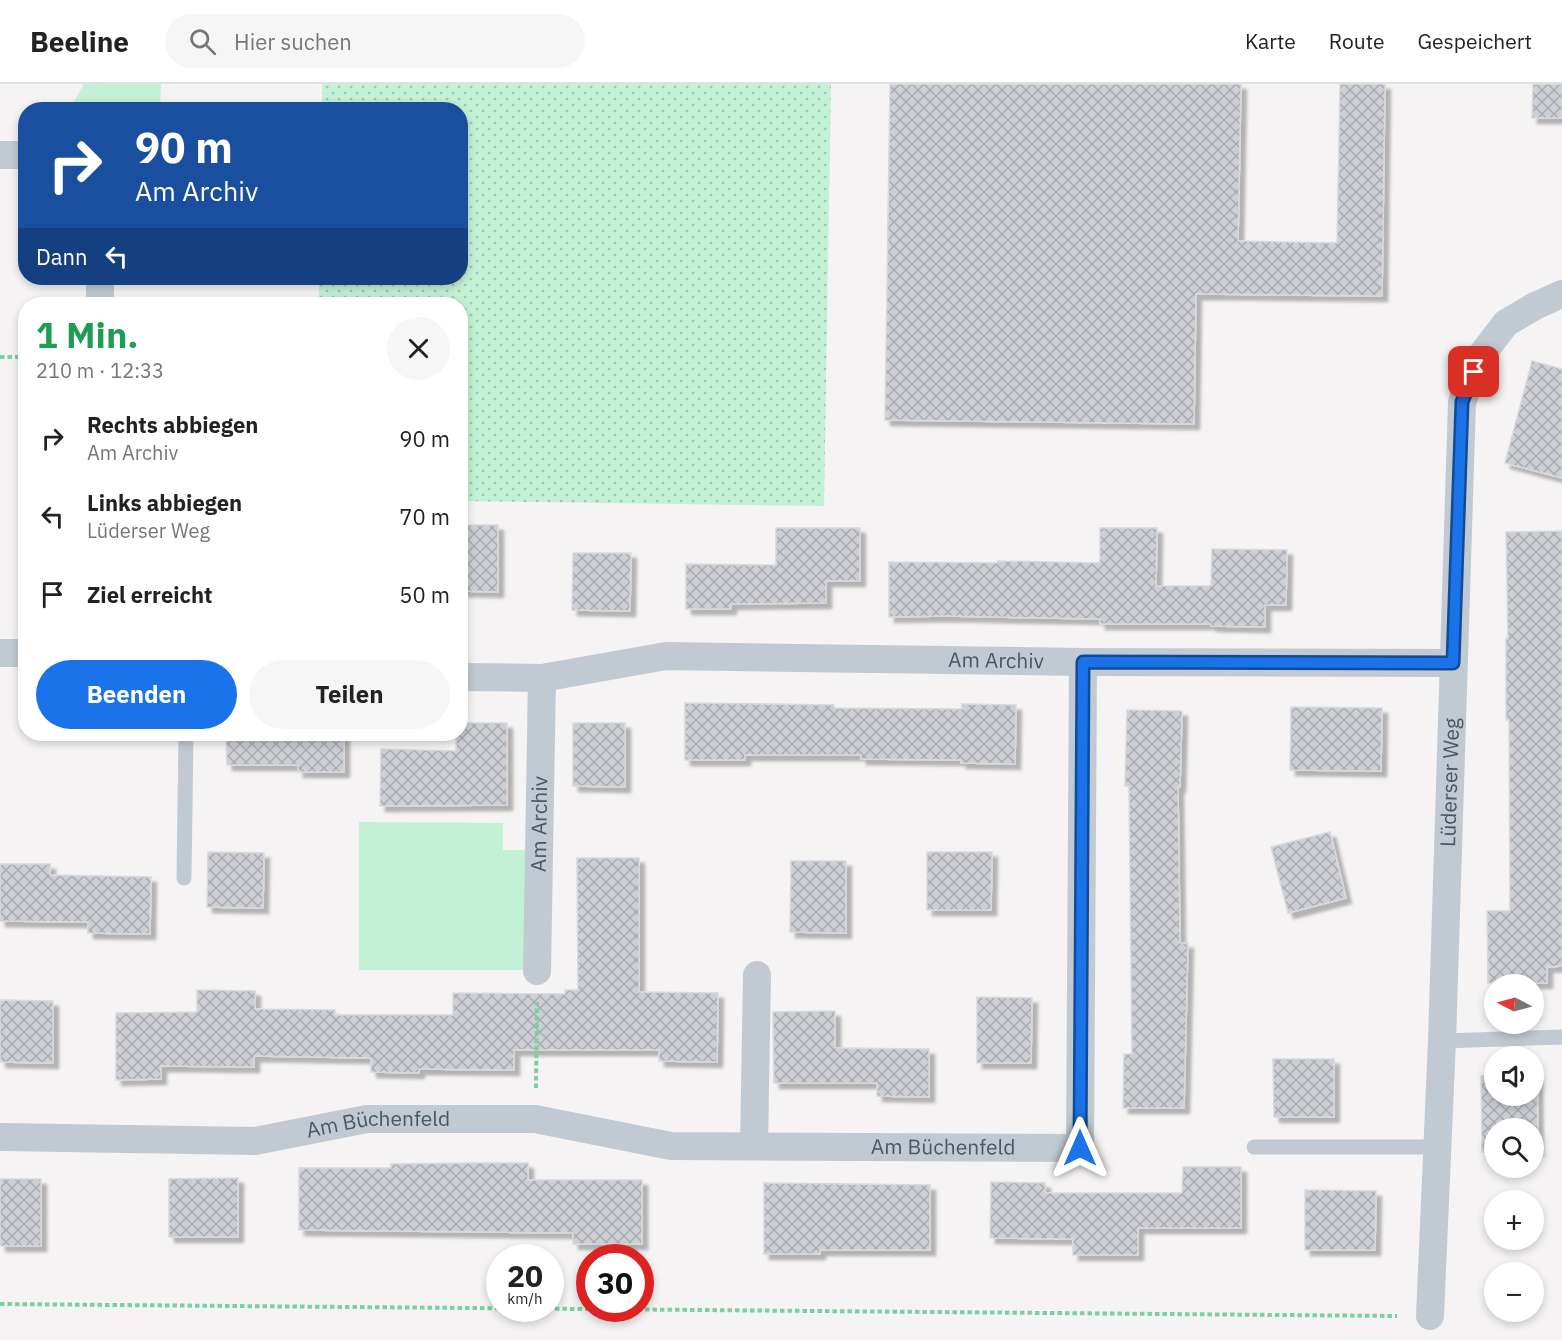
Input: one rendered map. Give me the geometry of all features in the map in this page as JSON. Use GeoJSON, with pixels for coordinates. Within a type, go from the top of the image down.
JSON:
{"type":"FeatureCollection","features":[{"type":"Feature","properties":{"kind":"street"},"geometry":{"type":"LineString","coordinates":[[0,155],[18,155]]}},
{"type":"Feature","properties":{"kind":"street","name":"Lüderser Weg"},"geometry":{"type":"LineString","coordinates":[[1430,1316],[1442,1041],[1462,402],[1480,357],[1506,322],[1562,294]]}},
{"type":"Feature","properties":{"kind":"street"},"geometry":{"type":"LineString","coordinates":[[0,653],[18,653]]}},
{"type":"Feature","properties":{"kind":"street","name":"Am Archiv"},"geometry":{"type":"LineString","coordinates":[[468,677],[542,678],[666,656],[1083,662],[1453,663]]}},
{"type":"Feature","properties":{"kind":"street","name":"Am Büchenfeld"},"geometry":{"type":"LineString","coordinates":[[0,1137],[255,1141],[367,1119],[535,1119],[671,1146],[1080,1148],[1083,662]]}},
{"type":"Feature","properties":{"kind":"street","name":"Am Archiv"},"geometry":{"type":"LineString","coordinates":[[537,971],[542,678]]}},
{"type":"Feature","properties":{"kind":"street"},"geometry":{"type":"LineString","coordinates":[[754,1146],[757,975]]}},
{"type":"Feature","properties":{"kind":"lane"},"geometry":{"type":"LineString","coordinates":[[184,878],[186,741]]}},
{"type":"Feature","properties":{"kind":"lane"},"geometry":{"type":"LineString","coordinates":[[1442,1041],[1562,1037]]}},
{"type":"Feature","properties":{"kind":"lane"},"geometry":{"type":"LineString","coordinates":[[1254,1147],[1437,1147]]}},
{"type":"Feature","properties":{"kind":"path"},"geometry":{"type":"LineString","coordinates":[[0,357],[18,357]]}},
{"type":"Feature","properties":{"kind":"path"},"geometry":{"type":"LineString","coordinates":[[535,1119],[537,971]]}},
{"type":"Feature","properties":{"kind":"path"},"geometry":{"type":"LineString","coordinates":[[0,1304],[1430,1316]]}},
{"type":"Feature","properties":{"kind":"green space"},"geometry":{"type":"Polygon","coordinates":[[[84,84],[161,84],[160,102],[74,102],[84,84]]]}},
{"type":"Feature","properties":{"kind":"green space"},"geometry":{"type":"Polygon","coordinates":[[[322,84],[831,84],[824,506],[468,501],[468,297],[319,297],[319,285],[468,285],[468,102],[322,102],[322,84]]]}},
{"type":"Feature","properties":{"kind":"green space"},"geometry":{"type":"Polygon","coordinates":[[[359,822],[503,823],[503,850],[531,850],[530,970],[359,970],[359,822]]]}},
{"type":"Feature","properties":{"kind":"building"},"geometry":{"type":"Polygon","coordinates":[[[890,84],[1241,84],[1238,241],[1337,243],[1340,84],[1385,84],[1382,296],[1196,294],[1194,424],[885,420],[890,84]]]}},
{"type":"Feature","properties":{"kind":"building"},"geometry":{"type":"Polygon","coordinates":[[[1533,84],[1562,84],[1562,118],[1532,118],[1533,84]]]}},
{"type":"Feature","properties":{"kind":"building"},"geometry":{"type":"Polygon","coordinates":[[[1532,361],[1562,369],[1562,478],[1505,463],[1532,361]]]}},
{"type":"Feature","properties":{"kind":"building"},"geometry":{"type":"Polygon","coordinates":[[[468,525],[498,525],[498,592],[468,591],[468,525]]]}},
{"type":"Feature","properties":{"kind":"building"},"geometry":{"type":"Polygon","coordinates":[[[776,528],[860,528],[860,581],[826,581],[826,603],[731,604],[731,609],[686,609],[686,564],[776,565],[776,528]]]}},
{"type":"Feature","properties":{"kind":"building"},"geometry":{"type":"Polygon","coordinates":[[[1100,528],[1157,528],[1156,586],[1211,586],[1212,549],[1287,550],[1286,605],[1265,605],[1265,627],[1211,626],[1211,624],[1100,624],[1100,619],[889,617],[889,562],[1100,563],[1100,528]]]}},
{"type":"Feature","properties":{"kind":"building"},"geometry":{"type":"Polygon","coordinates":[[[1562,531],[1562,966],[1547,967],[1547,983],[1544,983],[1544,974],[1488,974],[1487,911],[1510,911],[1509,720],[1506,720],[1506,639],[1508,639],[1506,532],[1562,531]]]}},
{"type":"Feature","properties":{"kind":"building"},"geometry":{"type":"Polygon","coordinates":[[[573,553],[631,553],[630,611],[572,610],[573,553]]]}},
{"type":"Feature","properties":{"kind":"building"},"geometry":{"type":"Polygon","coordinates":[[[685,703],[962,709],[962,704],[1016,705],[1015,764],[961,763],[961,760],[861,759],[861,755],[745,755],[745,760],[685,760],[685,703]]]}},
{"type":"Feature","properties":{"kind":"building"},"geometry":{"type":"Polygon","coordinates":[[[1291,707],[1382,708],[1381,771],[1290,770],[1291,707]]]}},
{"type":"Feature","properties":{"kind":"building"},"geometry":{"type":"Polygon","coordinates":[[[1127,710],[1182,711],[1180,787],[1178,787],[1180,943],[1188,943],[1184,1108],[1123,1108],[1124,1054],[1132,1054],[1129,786],[1125,786],[1127,710]]]}},
{"type":"Feature","properties":{"kind":"building"},"geometry":{"type":"Polygon","coordinates":[[[468,723],[507,723],[507,805],[380,806],[381,749],[456,751],[456,741],[468,741],[468,723]]]}},
{"type":"Feature","properties":{"kind":"building"},"geometry":{"type":"Polygon","coordinates":[[[573,723],[625,723],[625,787],[573,786],[573,723]]]}},
{"type":"Feature","properties":{"kind":"building"},"geometry":{"type":"Polygon","coordinates":[[[226,741],[344,741],[344,772],[298,772],[298,765],[227,765],[226,741]]]}},
{"type":"Feature","properties":{"kind":"building"},"geometry":{"type":"Polygon","coordinates":[[[1330,832],[1346,898],[1288,913],[1271,847],[1330,832]]]}},
{"type":"Feature","properties":{"kind":"building"},"geometry":{"type":"Polygon","coordinates":[[[208,852],[264,853],[263,908],[207,907],[208,852]]]}},
{"type":"Feature","properties":{"kind":"building"},"geometry":{"type":"Polygon","coordinates":[[[927,852],[992,852],[991,910],[927,910],[927,852]]]}},
{"type":"Feature","properties":{"kind":"building"},"geometry":{"type":"Polygon","coordinates":[[[577,858],[639,858],[639,992],[718,993],[717,1062],[659,1061],[659,1050],[514,1050],[514,1070],[419,1069],[419,1073],[371,1072],[371,1058],[254,1056],[254,1067],[161,1066],[161,1079],[116,1080],[116,1013],[197,1012],[197,990],[255,991],[255,1009],[335,1010],[335,1015],[453,1015],[453,993],[565,994],[565,990],[578,990],[577,858]]]}},
{"type":"Feature","properties":{"kind":"building"},"geometry":{"type":"Polygon","coordinates":[[[791,861],[846,861],[846,933],[790,932],[791,861]]]}},
{"type":"Feature","properties":{"kind":"building"},"geometry":{"type":"Polygon","coordinates":[[[0,864],[50,864],[50,875],[151,877],[150,934],[88,933],[88,922],[0,921],[0,864]]]}},
{"type":"Feature","properties":{"kind":"building"},"geometry":{"type":"Polygon","coordinates":[[[977,997],[1032,998],[1031,1063],[977,1063],[977,997]]]}},
{"type":"Feature","properties":{"kind":"building"},"geometry":{"type":"Polygon","coordinates":[[[0,1000],[53,1001],[53,1063],[0,1062],[0,1000]]]}},
{"type":"Feature","properties":{"kind":"building"},"geometry":{"type":"Polygon","coordinates":[[[835,1011],[835,1048],[929,1049],[929,1097],[877,1096],[877,1083],[774,1083],[773,1012],[835,1011]]]}},
{"type":"Feature","properties":{"kind":"building"},"geometry":{"type":"Polygon","coordinates":[[[1273,1059],[1334,1059],[1334,1117],[1274,1117],[1273,1059]]]}},
{"type":"Feature","properties":{"kind":"building"},"geometry":{"type":"Polygon","coordinates":[[[1481,1076],[1484,1076],[1484,1106],[1537,1106],[1538,1118],[1484,1118],[1484,1152],[1482,1152],[1481,1076]]]}},
{"type":"Feature","properties":{"kind":"building"},"geometry":{"type":"Polygon","coordinates":[[[528,1163],[528,1180],[642,1180],[642,1244],[573,1244],[573,1233],[299,1230],[299,1168],[391,1168],[391,1164],[528,1163]]]}},
{"type":"Feature","properties":{"kind":"building"},"geometry":{"type":"Polygon","coordinates":[[[1183,1167],[1241,1167],[1241,1228],[1138,1228],[1138,1255],[1073,1255],[1073,1239],[990,1238],[991,1182],[1045,1183],[1045,1193],[1182,1193],[1183,1167]]]}},
{"type":"Feature","properties":{"kind":"building"},"geometry":{"type":"Polygon","coordinates":[[[238,1178],[238,1237],[169,1237],[169,1179],[238,1178]]]}},
{"type":"Feature","properties":{"kind":"building"},"geometry":{"type":"Polygon","coordinates":[[[0,1179],[41,1179],[41,1246],[0,1246],[0,1179]]]}},
{"type":"Feature","properties":{"kind":"building"},"geometry":{"type":"Polygon","coordinates":[[[764,1183],[930,1185],[930,1250],[820,1250],[820,1254],[764,1254],[764,1183]]]}},
{"type":"Feature","properties":{"kind":"building"},"geometry":{"type":"Polygon","coordinates":[[[1305,1190],[1376,1191],[1375,1250],[1305,1250],[1305,1190]]]}},
{"type":"Feature","properties":{"kind":"route"},"geometry":{"type":"LineString","coordinates":[[1080,1148],[1083,662],[1453,663],[1462,402],[1474,372]]}}]}
